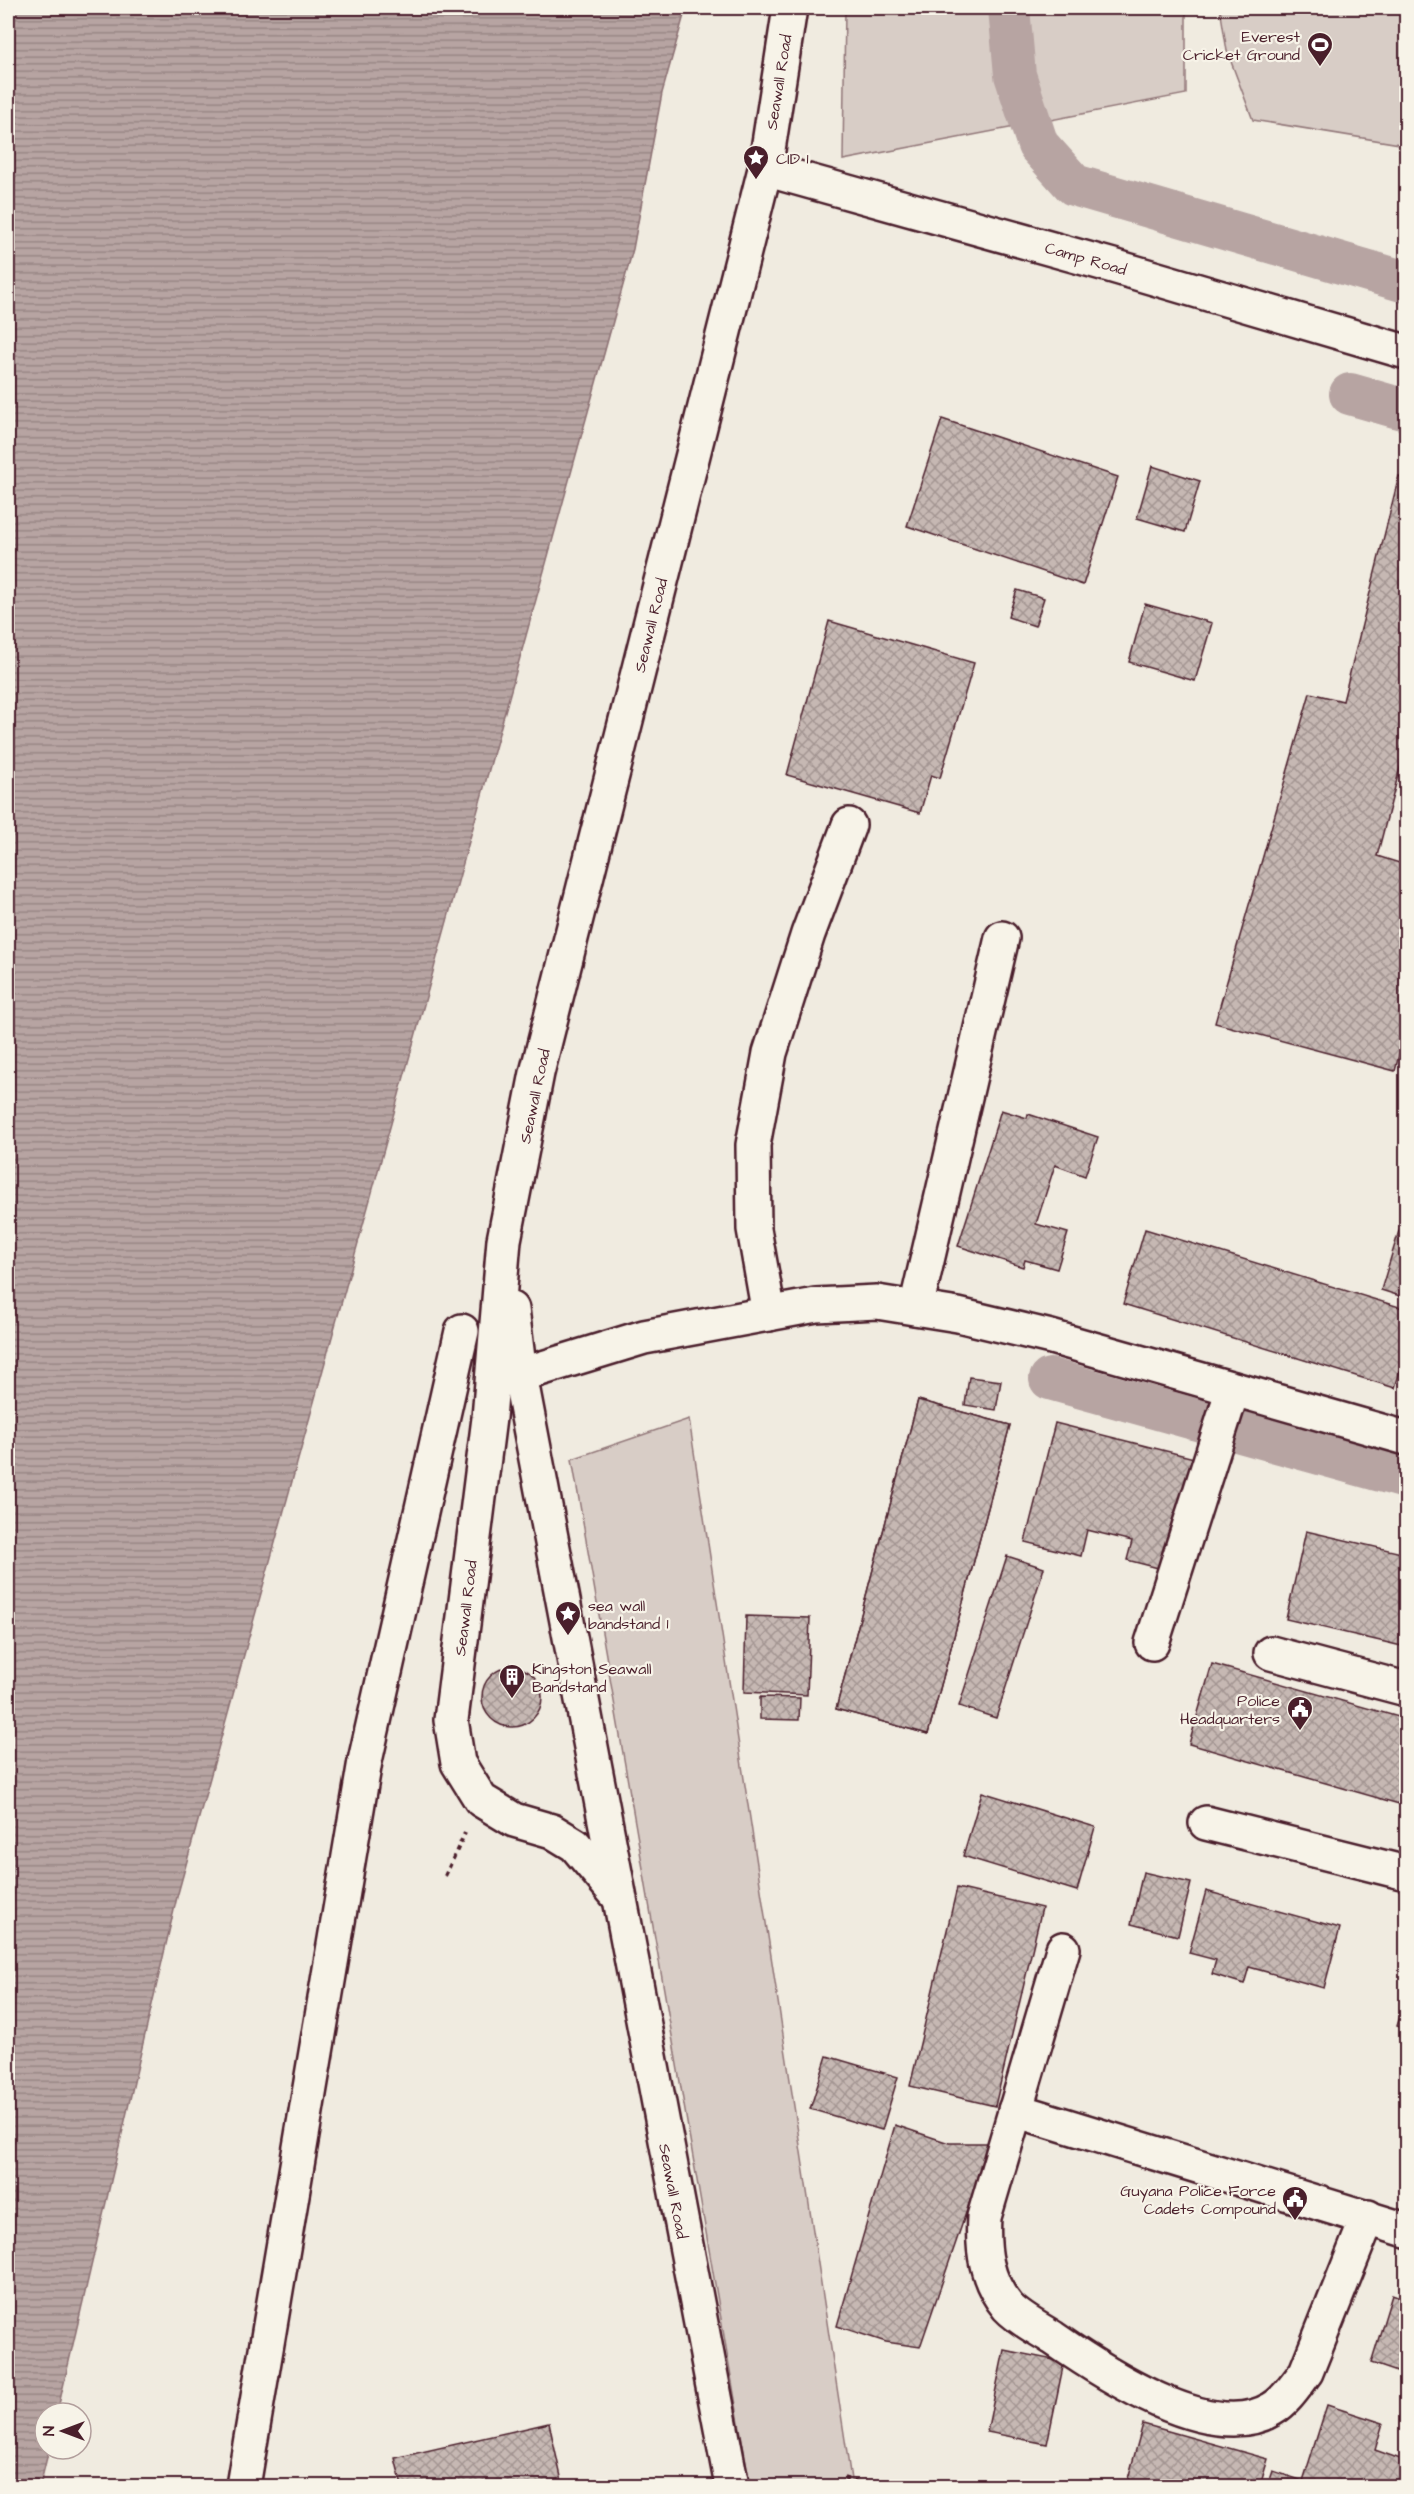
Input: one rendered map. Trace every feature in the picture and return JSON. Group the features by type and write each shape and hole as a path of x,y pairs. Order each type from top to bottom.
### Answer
{"street":[{"name":"Seawall Road","path":"617,1895 575,1845 552,1831 514,1821 481,1800 458,1762 451,1720 489,1418 504,1240 537,1073 765,169 790,8"},
{"name":"Camp Road","path":"765,169 1113,266 1407,352"},
{"path":"769,1314 754,1229 753,1145 770,1053 808,934 849,825"},
{"path":"916,1308 1002,938"},
{"name":"Seawall Road","path":"504,1240 520,1374 617,1895 732,2487"},
{"path":"520,1374 644,1337 816,1305 877,1302 958,1315 1051,1337 1407,1438"},
{"path":"243,2487 365,1761 462,1331"},
{"path":"1152,1643 1233,1389"},
{"path":"1271,1653 1407,1689"},
{"path":"1206,1823 1407,1873"},
{"path":"1063,1949 984,2217 982,2248 990,2276 1009,2308 1089,2363 1173,2407 1202,2416 1232,2419 1272,2409 1291,2392 1306,2372 1368,2217"},
{"path":"1015,2110 1407,2230"}],"path":[{"path":"445,1876 481,1800"},
{"path":"844,2487 843,2478 872,2487"}],"shaded area":[{"path":"8,8 686,8 662,93 633,249 177,1897 60,2401 33,2401 33,2461 46,2461 40,2486 8,2486"},
{"path":"845,8 1186,8 1186,94 843,160"},
{"name":"Everest Cricket Ground","path":"1220,8 1406,8 1406,145 1253,120 1227,51"},
{"path":"689,1419 852,2486 750,2486 572,1459"}],"building":[{"path":"942,419 1118,477 1083,585 907,526"},
{"path":"1152,466 1200,481 1185,532 1137,518"},
{"path":"1399,476 1406,478 1406,745 1377,856 1406,865 1406,1028 1395,1071 1215,1023 1310,693 1343,701"},
{"path":"1017,590 1044,598 1035,626 1008,617"},
{"path":"1145,604 1212,623 1195,681 1129,662"},
{"path":"829,621 974,663 940,778 931,775 920,813 787,775"},
{"path":"1001,1110 1027,1118 1028,1114 1098,1137 1085,1176 1055,1165 1036,1224 1068,1233 1057,1269 1025,1260 1023,1267 958,1246"},
{"path":"1406,1208 1406,1298 1381,1290"},
{"path":"1145,1229 1406,1309 1406,1350 1395,1388 1123,1304"},
{"path":"969,1377 1001,1381 996,1410 965,1405"},
{"path":"918,1400 1010,1425 928,1734 836,1709"},
{"path":"918,1400 1010,1425 928,1734 836,1709"},
{"path":"1055,1423 1198,1459 1170,1571 1127,1560 1132,1541 1087,1530 1081,1556 1025,1542"},
{"path":"1306,1531 1406,1554 1406,1647 1286,1619"},
{"path":"1007,1556 1044,1568 996,1718 959,1706"},
{"path":"746,1616 810,1618 807,1695 744,1692"},
{"name":"Police Headquarters","path":"1212,1664 1406,1719 1406,1806 1189,1744"},
{"name":"Kingston Seawall Bandstand","path":"512,1667 533,1676 542,1697 533,1718 512,1727 491,1718 482,1697 491,1676"},
{"path":"760,1697 800,1698 799,1720 760,1719"},
{"path":"982,1792 1095,1827 1077,1891 963,1856"},
{"path":"1143,1872 1191,1883 1178,1936 1131,1924"},
{"path":"957,1888 1042,1908 995,2106 910,2086"},
{"path":"1206,1891 1340,1928 1324,1988 1249,1967 1244,1984 1212,1974 1216,1960 1189,1953"},
{"path":"1404,2004 1406,2005 1406,2029 1397,2026"},
{"path":"827,2056 898,2077 882,2130 810,2109"},
{"path":"895,2125 949,2143 990,2143 920,2347 886,2342 837,2326"},
{"path":"1392,2295 1406,2300 1406,2375 1371,2363"},
{"path":"1004,2350 1064,2362 1047,2444 987,2432"},
{"path":"1327,2405 1383,2423 1375,2450 1406,2461 1402,2486 1268,2486 1273,2471 1303,2481"},
{"path":"549,2423 563,2486 402,2486 395,2458"},
{"path":"1143,2424 1268,2459 1260,2486 1126,2486"}],"waterway":[{"path":"1009,8 1015,75 1038,145 1074,185 1406,282"},
{"path":"1350,394 1406,410"},
{"path":"1050,1379 1406,1478"}],"place":[{"name":"Everest Cricket Ground","path":"1320,68"},
{"name":"CID 1","path":"756,181"},
{"name":"sea wall bandstand 1","path":"568,1637"},
{"name":"Kingston Seawall Bandstand","path":"512,1700"},
{"name":"Police Headquarters","path":"1300,1732"},
{"name":"Guyana Police Force Cadets Compound","path":"1295,2222"}]}
